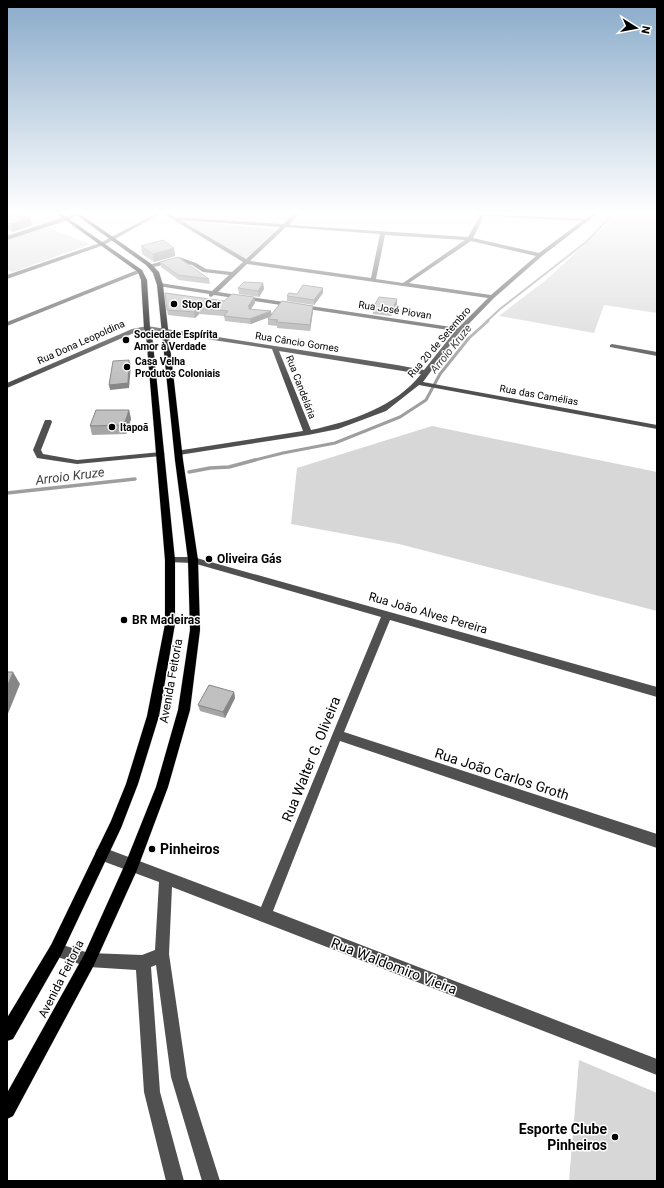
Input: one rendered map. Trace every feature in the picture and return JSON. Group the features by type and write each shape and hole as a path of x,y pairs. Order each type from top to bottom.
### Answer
{"main road":[{"name":"Avenida Feitoria","path":"7,1033 56,950 102,854 132,784 153,716 170,624 170,458 165,330 160,288 156,272 153,269"},
{"name":"Avenida Feitoria","path":"7,1110 88,960 132,865 162,787 184,710 195,630 193,560 170,458 147,328 144,280 140,271"}],"street":[{"path":"8,275 25,269"},
{"path":"203,269 233,274"},
{"path":"208,297 238,269"},
{"path":"298,269 492,297"},
{"path":"373,280 375,269"},
{"path":"403,285 426,269"},
{"name":"Rua 20 de Setembro","path":"48,422 37,450 40,456 77,462 170,458 335,427 383,409 418,383 454,336 492,297 523,269"},
{"path":"7,324 140,271"},
{"name":"Rua José Piovan","path":"160,288 214,292 460,330"},
{"name":"Rua José Piovan","path":"160,288 454,336"},
{"name":"Rua Dona Leopoldina","path":"8,384 134,330 147,328 165,330"},
{"name":"Rua Câncio Gomes","path":"165,330 275,349 397,367 426,373"},
{"path":"612,346 657,354"},
{"name":"Rua Candelária","path":"275,349 308,433"},
{"name":"Rua das Camélias","path":"418,383 657,427"},
{"name":"Rua João Alves Pereira","path":"170,560 193,560 657,692"},
{"name":"Rua Walter G. Oliveira","path":"264,916 387,615"},
{"name":"Rua João Carlos Groth","path":"337,735 657,841"},
{"name":"Rua Waldomiro Vieira","path":"102,854 166,877 657,1067"},
{"path":"166,877 162,954 179,1077 211,1181"},
{"path":"56,950 88,960 143,963 162,954"},
{"path":"143,963 152,1092 175,1181"}],"shaded area":[{"path":"8,269 20,269 13,272"},
{"path":"557,269 657,269 657,313 604,305 594,333 499,316"},
{"path":"432,426 657,472 657,611 399,544 291,524 297,468"},
{"name":"Esporte Clube Pinheiros","path":"579,1060 657,1093 657,1181 569,1181"}],"building":[{"path":"170,269 196,269 209,279 178,275"},
{"path":"244,282 263,283 258,291 238,288"},
{"path":"303,285 323,288 314,300 287,296 289,293 297,294"},
{"path":"165,293 224,301 232,294 254,297 248,307 250,307 249,309 271,311 250,319 224,316 228,311 198,308 194,312 167,310"},
{"path":"379,297 397,299 392,311 373,308"},
{"path":"282,301 313,306 310,325 276,322 278,320 268,319"},
{"path":"129,360 128,383 109,385 113,361"},
{"path":"96,410 129,410 124,425 90,426"},
{"path":"7,672 13,672 7,687"},
{"path":"209,685 234,692 223,712 198,705"}],"waterway":[{"name":"Arroio Kruze","path":"486,322 500,309 551,269"},
{"name":"Arroio Kruze","path":"255,460 335,443 400,417 426,400 440,374 469,338 488,321"},
{"name":"Arroio Kruze","path":"189,472 210,468 229,467 255,460"},
{"name":"Arroio Kruze","path":"251,461 255,460"},
{"name":"Arroio Kruze","path":"7,493 135,479"}],"place":[{"name":"Stop Car","path":"174,304"},
{"name":"Sociedade Espírita Amor à Verdade","path":"126,340"},
{"name":"Casa Velha Produtos Coloniais","path":"127,367"},
{"name":"Itapoã","path":"112,427"},
{"name":"Oliveira Gás","path":"209,559"},
{"name":"BR Madeiras","path":"124,620"},
{"name":"Pinheiros","path":"152,849"},
{"name":"Esporte Clube Pinheiros","path":"615,1137"}]}
